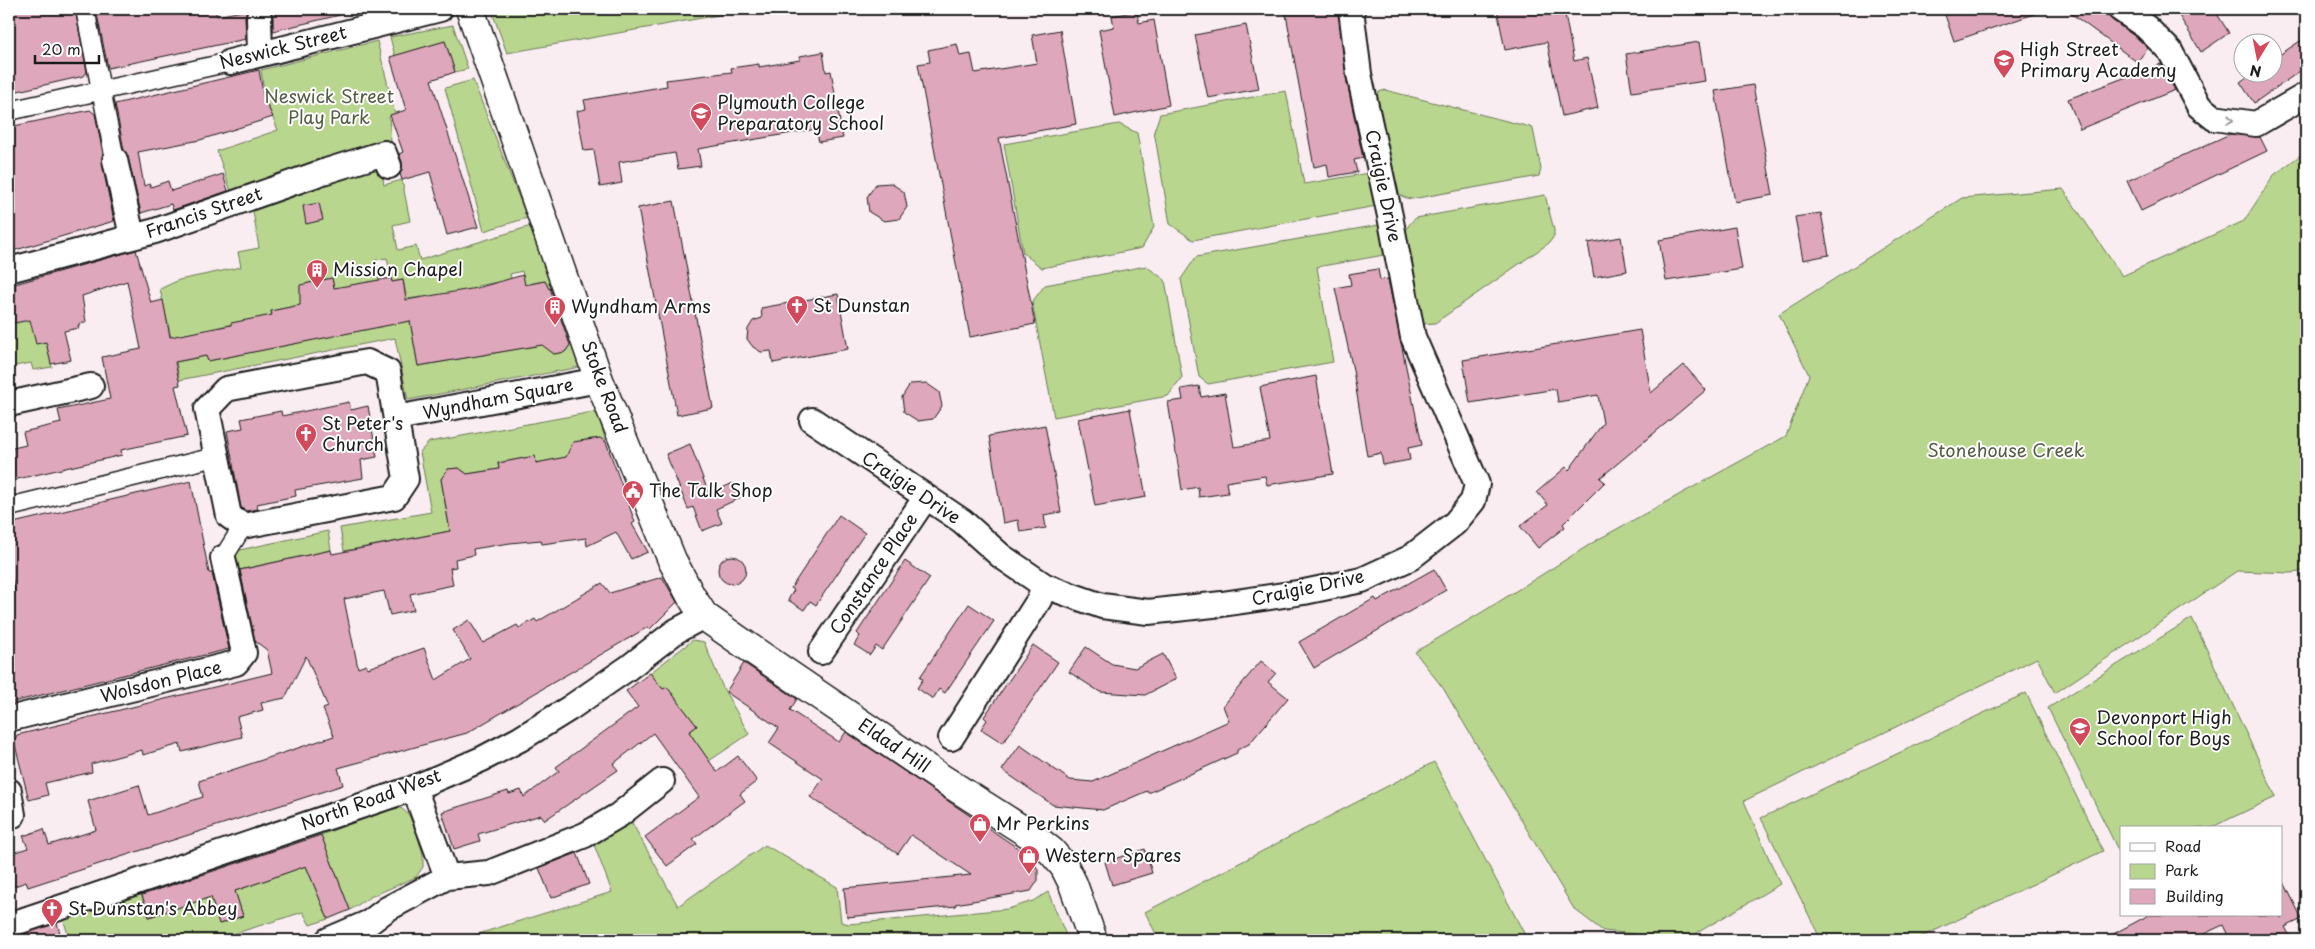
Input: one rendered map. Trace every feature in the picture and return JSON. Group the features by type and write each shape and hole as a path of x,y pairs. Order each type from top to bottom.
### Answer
{"street":[{"path":"85,9 132,236"},
{"name":"Neswick Street","path":"9,111 230,62 440,9"},
{"name":"Stoke Road","path":"470,9 599,380 672,560 704,616"},
{"name":"Craigie Drive","path":"812,420 962,521 1001,556 1044,586 1102,606 1148,612 1304,592 1362,580 1410,558 1455,524 1474,501 1477,484 1413,338 1390,216 1359,74 1351,9"},
{"path":"2120,9 2146,27 2170,51 2199,106 2214,118 2256,124 2306,95"},
{"path":"259,18 260,54"},
{"name":"Francis Street","path":"9,270 132,236 155,232 323,172 384,153 389,166"},
{"path":"367,362 388,372 406,479 394,497 243,526 229,516 215,457 207,409 226,389 367,362"},
{"name":"Wyndham Square","path":"396,418 599,380"},
{"path":"9,404 91,386"},
{"path":"9,506 215,457"},
{"name":"Constance Place","path":"822,652 926,497"},
{"path":"223,558 243,526"},
{"name":"Wolsdon Place","path":"9,719 236,664 244,653 223,558"},
{"path":"951,738 1039,600 1044,586"},
{"name":"North Road West","path":"9,924 414,788 482,759 520,739 628,668 676,631 704,616"},
{"name":"Eldad Hill","path":"704,616 840,710 1032,836 1051,851 1064,866 1073,884 1093,940"},
{"path":"337,939 370,922 387,909 447,878 489,873 585,835 619,815 662,781"},
{"path":"414,788 447,878"},
{"path":"9,791 13,815"}],"green space":[{"path":"491,9 752,9 507,53"},
{"path":"453,25 468,69 455,72 445,41 395,56 390,37"},
{"name":"Neswick Street Play Park","path":"377,41 395,114 389,117 391,142 233,197 217,151 278,130 265,99 261,70"},
{"path":"473,80 527,218 484,231 445,88"},
{"path":"1385,90 1530,127 1533,129 1541,169 1539,176 1412,199 1405,198 1398,193 1394,184 1377,96 1379,92"},
{"path":"1286,91 1304,184 1369,173 1376,206 1193,240 1170,224 1154,131 1160,114"},
{"path":"1119,124 1137,133 1154,227 1142,248 1042,268 1023,253 1004,144"},
{"name":"Stonehouse Creek","path":"2306,151 2306,571 2291,573 2237,571 2055,693 2037,658 1744,801 1780,884 1685,940 1651,940 1636,934 1603,931 1574,909 1443,688 1415,652 1597,540 1786,436 1809,375 1779,314 1962,198 2063,189 2122,276 2244,221 2274,175"},
{"path":"380,162 384,185 402,180 410,221 393,225 398,250 416,246 420,260 531,226 555,287 549,289 545,281 533,283 541,309 530,310 522,271 510,274 519,312 503,281 477,286 483,318 427,323 422,297 407,299 403,280 392,282 387,258 376,260 379,280 359,284 336,299 332,278 315,281 300,288 301,296 315,302 271,311 272,315 171,338 160,289 179,280 241,267 238,252 259,248 252,205"},
{"path":"1545,195 1554,230 1554,236 1549,243 1435,323 1422,324 1405,238 1411,222 1416,218"},
{"path":"1379,225 1384,255 1317,267 1333,362 1208,384 1199,377 1181,279 1196,257"},
{"path":"1146,266 1165,280 1182,377 1168,396 1054,417 1032,302 1045,285"},
{"path":"29,315 46,342 52,367 33,370 31,363 9,367 9,324 23,321"},
{"path":"410,320 418,366 546,344 547,348 554,354 565,352 571,344 580,367 408,400 395,338 179,380 176,362 206,356 208,361"},
{"path":"593,412 598,415 606,442 599,438 574,442 569,451 570,457 536,463 535,456 498,463 499,469 467,474 459,468 448,469 441,479 450,531 344,551 340,528 431,512 420,452 429,442"},
{"path":"328,531 331,550 239,570 235,551"},
{"path":"2192,618 2276,797 2214,826 2120,826 2120,854 2048,708"},
{"path":"693,640 704,642 723,688 749,734 709,761 689,732 697,726 667,687 663,689 650,673"},
{"path":"2026,693 2103,851 1915,940 1821,940 1761,818"},
{"path":"1434,762 1526,937 1519,940 1159,940 1145,912"},
{"path":"401,808 409,815 417,834 423,854 423,867 416,877 370,897 350,910 321,835 386,810"},
{"path":"631,821 678,906 765,845 837,887 841,922 849,924 1008,909 1033,901 1048,892 1068,940 459,940 612,892 593,842"},
{"path":"306,866 328,919 310,925 303,912 227,936 229,940 62,940 61,936 68,934 63,919 141,894 149,917 211,897 220,924 243,916 235,891"}],"building":[{"path":"9,9 75,9 87,72 84,76 9,93"},
{"path":"96,9 215,9 217,16 247,10 245,17 246,39 108,68"},
{"path":"270,9 339,9 340,15 273,31 273,17"},
{"path":"1285,9 1338,9 1346,77 1363,158 1354,160 1357,172 1329,177 1327,164 1314,167"},
{"path":"1497,9 1564,9 1574,61 1587,58 1598,108 1562,116 1547,42 1505,50"},
{"path":"1943,9 2040,9 2040,12 1954,41"},
{"path":"2065,9 2106,9 2112,20 2148,48 2137,62"},
{"path":"2175,9 2214,9 2229,33 2201,52"},
{"path":"1137,11 1139,23 1154,20 1169,105 1115,117 1099,30 1114,27 1112,16"},
{"path":"1246,25 1259,89 1208,98 1195,35"},
{"path":"1060,30 1076,124 999,138 1035,324 970,337 918,64 930,62 928,50 957,44 960,56 971,54 975,73 1037,63 1032,35"},
{"path":"2306,37 2306,67 2254,103 2240,82 2282,82 2282,53"},
{"path":"445,41 455,72 431,80 478,227 447,235 430,172 402,180 400,174 402,162 399,154 403,152 390,115 406,110 390,57"},
{"path":"1699,42 1705,81 1632,92 1626,54"},
{"path":"823,52 826,72 831,71 843,138 819,142 816,129 698,149 701,166 678,169 675,153 619,162 622,183 600,187 594,150 584,151 577,111 586,109 584,100 667,86 666,80 732,72 731,68 759,64 759,67 800,60 800,56"},
{"path":"2161,64 2175,90 2080,129 2068,99"},
{"path":"259,70 264,99 273,117 200,140 138,152 144,186 150,184 151,187 168,181 171,191 223,174 228,191 173,210 171,204 141,213 128,157 124,150 115,104"},
{"path":"1753,85 1773,195 1735,202 1715,91"},
{"path":"90,110 95,114 103,154 102,163 114,221 9,252 9,127"},
{"path":"2230,134 2260,137 2267,151 2141,211 2127,181"},
{"path":"891,183 904,192 907,207 899,219 884,221 869,212 867,197 876,184"},
{"path":"674,201 713,408 677,415 638,208"},
{"path":"319,203 323,220 306,224 303,206"},
{"path":"1821,213 1829,255 1803,260 1795,217"},
{"path":"1735,227 1742,269 1666,281 1659,240"},
{"path":"1621,237 1627,271 1594,277 1588,243"},
{"path":"136,250 151,303 163,300 170,337 272,315 271,311 300,305 300,285 332,278 334,288 391,278 392,282 403,280 406,300 477,288 523,275 525,285 545,281 550,288 570,345 565,352 554,354 542,345 418,366 410,321 208,361 206,356 175,362 180,385 175,386 187,436 121,450 122,455 9,481 9,449 26,445 23,432 61,423 58,410 110,399 102,357 141,349 127,281 82,296 86,322 78,325 79,328 64,331 71,360 51,364 46,342 36,344 30,320 9,324 9,292 16,290 15,284"},
{"path":"1378,269 1380,280 1388,279 1422,445 1408,448 1410,460 1383,465 1381,453 1367,456 1353,370 1335,288 1351,285 1349,274"},
{"name":"St Dunstan","path":"838,294 848,349 773,363 771,351 761,352 753,347 747,339 748,329 753,321 762,318 761,308"},
{"path":"1640,330 1651,393 1684,365 1706,390 1600,478 1605,482 1563,524 1565,527 1538,548 1520,526 1548,505 1537,492 1566,467 1569,470 1603,423 1598,395 1558,402 1556,389 1470,403 1463,360"},
{"path":"1316,376 1333,474 1267,485 1265,476 1226,482 1228,493 1199,497 1198,487 1182,490 1168,402 1183,400 1181,389 1199,386 1201,397 1225,393 1234,447 1270,441 1260,387"},
{"path":"926,383 939,392 942,406 933,419 918,421 904,412 902,397 910,384"},
{"name":"St Peter's Church","path":"349,402 351,410 368,406 377,457 361,460 363,478 295,490 296,496 257,504 258,509 246,511 241,508 227,431 243,428 241,419 281,411 282,416"},
{"path":"1130,409 1146,497 1095,506 1078,419"},
{"path":"1045,425 1061,512 1044,515 1046,528 1020,532 1018,520 1003,523 989,436"},
{"path":"600,438 606,442 635,522 632,524 648,552 631,559 616,532 587,546 586,538 542,544 541,540 510,543 473,549 474,555 455,559 456,567 450,568 453,585 410,594 414,610 390,615 384,591 344,599 358,668 366,665 368,668 424,648 436,680 470,659 453,630 469,620 483,643 517,625 519,628 535,619 537,622 602,583 610,593 662,577 677,602 650,629 648,627 467,733 338,768 343,785 28,887 26,882 9,888 9,854 28,848 23,836 44,829 49,845 96,830 88,801 139,785 148,815 203,797 199,781 334,736 323,709 328,707 306,656 285,698 261,703 263,710 237,717 242,737 182,752 180,744 143,755 142,750 91,764 92,772 45,783 48,795 29,800 14,741 17,735 272,673 267,650 255,641 240,570 331,550 332,554 450,531 441,479 448,469 459,468 467,474 499,469 498,463 535,456 536,463 566,457 573,442"},
{"path":"690,444 709,494 733,483 740,498 716,509 722,523 702,531 693,507 688,509 666,454"},
{"path":"191,481 209,573 212,573 229,649 9,703 9,593 15,591 9,565 9,524"},
{"path":"839,515 865,533 816,605 810,601 804,610 788,600 794,590 791,588"},
{"path":"732,556 742,560 746,570 742,580 732,584 722,580 718,570 722,560"},
{"path":"905,561 930,578 882,650 876,646 870,655 854,645 860,636 857,633"},
{"path":"1434,569 1446,590 1314,668 1299,642 1375,598 1377,601"},
{"path":"969,604 994,621 945,693 939,689 933,699 917,688 923,679 920,677"},
{"path":"1033,645 1058,662 1003,743 981,729 987,720 984,717"},
{"path":"1086,647 1112,664 1135,668 1163,654 1176,679 1145,695 1100,692 1069,672"},
{"path":"1261,661 1276,673 1268,682 1288,698 1249,744 1237,750 1237,753 1148,793 1147,791 1103,810 1053,805 1002,770 1020,745 1070,780 1093,782 1229,721 1223,706"},
{"path":"744,663 797,699 790,710 839,742 846,732 1031,857 1038,870 1038,880 1031,891 955,904 956,906 847,917 844,888 971,875 911,835 898,854 810,797 823,779 769,743 779,728 726,692"},
{"path":"650,673 663,689 667,687 697,726 689,732 717,772 738,756 757,781 740,794 745,801 693,839 697,844 667,866 645,837 699,797 653,733 613,764 618,770 545,820 541,815 478,834 480,841 454,849 442,812 508,791 509,794 521,790 524,797 559,771 556,767 638,707 626,691"},
{"path":"321,835 350,910 328,919 306,866 235,891 243,916 219,924 211,897 149,917 142,895"},
{"path":"1145,849 1152,873 1112,885 1105,862"},
{"path":"577,853 589,884 551,898 539,868"},
{"path":"2282,878 2302,919 2285,927 2292,940 2230,940 2223,925 2191,940 2102,940 2147,916 2280,916 2281,918"},
{"name":"St Dunstan's Abbey","path":"57,923 62,940 11,940 11,938"}],"place":[{"name":"High Street Primary Academy","path":"2004,79"},
{"name":"Plymouth College Preparatory School","path":"701,132"},
{"name":"Mission Chapel","path":"317,289"},
{"name":"St Dunstan","path":"797,325"},
{"name":"Wyndham Arms","path":"555,326"},
{"name":"St Peter's Church","path":"306,453"},
{"name":"The Talk Shop","path":"633,510"},
{"name":"Devonport High School for Boys","path":"2080,747"},
{"name":"Mr Perkins","path":"980,843"},
{"name":"Western Spares","path":"1029,875"},
{"name":"St Dunstan's Abbey","path":"52,928"}]}
